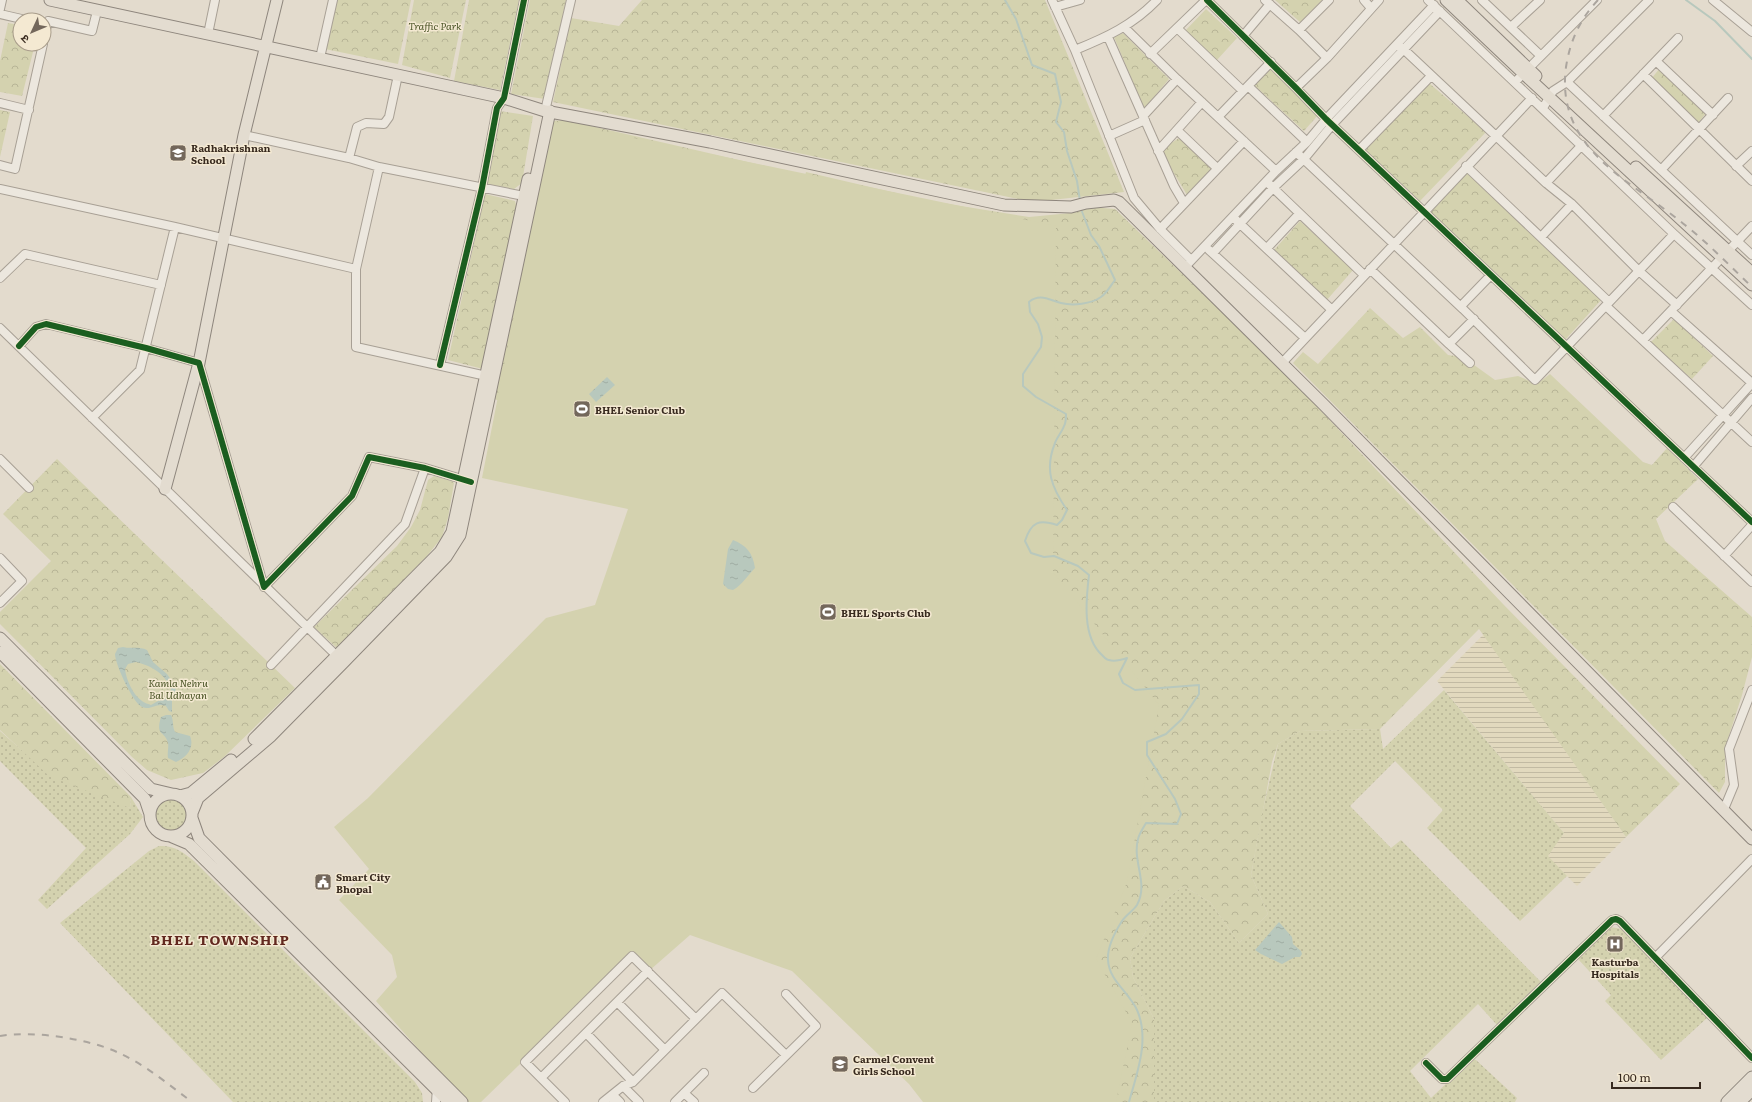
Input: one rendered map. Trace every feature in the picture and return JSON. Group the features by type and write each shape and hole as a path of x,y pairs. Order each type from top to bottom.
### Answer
{"main road":[{"path":"50,0 67,2 97,11 504,98 547,111 710,142 1004,204 1070,206 1114,200 1119,202 1188,264 1282,363 1752,839"},
{"path":"165,489 199,363 244,135 277,0"},
{"path":"1446,0 1522,74 1551,94 1725,254 1752,286"},
{"path":"1458,0 1522,74"},
{"path":"170,836 182,833 187,829 198,798 265,730 340,660 440,552 452,532 467,481 547,111"},
{"path":"1725,254 1752,273"},
{"path":"0,638 151,789 176,794 186,800 190,806 199,838 439,1077 444,1101"},
{"path":"0,652 145,798 151,822 157,831 189,844 442,1088 462,1102"},
{"path":"150,814 151,807 159,797 191,793 227,768"},
{"path":"1727,1102 1752,1077"},
{"path":"1740,1102 1752,1090"}],"street":[{"path":"0,9 2,0"},
{"path":"208,34 215,0"},
{"path":"320,58 333,0"},
{"path":"440,365 482,188 497,108 504,98 524,0"},
{"path":"547,111 570,0"},
{"path":"1080,0 1053,4 1075,50 1134,198 1188,264 1266,181 1329,122 1400,47 1434,5 1522,74 1532,98 1674,234 1752,305"},
{"path":"1075,50 1108,37 1124,27 1157,0"},
{"path":"1150,54 1207,0 1358,150 1752,524 1724,556"},
{"path":"1299,30 1329,0"},
{"path":"1364,0 1371,8"},
{"path":"1296,88 1327,58 1379,0"},
{"path":"1482,0 1541,56"},
{"path":"1511,27 1540,0"},
{"path":"1522,74 1597,0"},
{"path":"1543,108 1551,94 1567,82 1649,0"},
{"path":"1713,0 1752,32"},
{"path":"1243,36 1268,2 1327,58"},
{"path":"52,22 92,30 97,11"},
{"path":"0,14 12,17"},
{"path":"1124,27 1150,54 1276,171"},
{"path":"1177,28 1307,142"},
{"path":"1108,37 1174,186 1184,203"},
{"path":"1603,116 1678,38"},
{"path":"1400,47 1546,183 1572,204 1674,308 1752,383 1684,458"},
{"path":"0,165 15,169 41,52"},
{"path":"1656,61 1713,115"},
{"path":"1218,117 1271,62"},
{"path":"1643,74 1752,181"},
{"path":"349,158 357,127 366,123 384,124 389,117 398,75"},
{"path":"1358,150 1431,76"},
{"path":"1109,136 1144,118 1177,79"},
{"path":"1567,82 1752,255"},
{"path":"1282,363 1425,212 1466,166 1532,98"},
{"path":"1661,170 1728,98"},
{"path":"1158,150 1202,102"},
{"path":"0,103 29,110"},
{"path":"1212,253 1273,188 1304,159 1329,122"},
{"path":"1177,130 1217,168"},
{"path":"244,135 349,158 379,167 528,196"},
{"path":"1160,228 1244,141"},
{"path":"1546,183 1582,145"},
{"path":"1736,166 1752,151"},
{"path":"1296,152 1461,306 1535,380 1674,234"},
{"path":"1466,166 1541,237 1643,340 1752,442"},
{"path":"379,167 356,269 356,347 489,376"},
{"path":"1266,181 1299,214 1470,363"},
{"path":"3,192 175,227 356,269"},
{"path":"1541,237 1572,204"},
{"path":"1267,248 1299,214"},
{"path":"1232,217 1332,310"},
{"path":"1643,340 1752,226"},
{"path":"92,418 140,370 175,227"},
{"path":"1205,247 1305,338"},
{"path":"0,278 25,254 161,285"},
{"path":"1461,306 1491,275"},
{"path":"1450,344 1474,319"},
{"path":"19,346 36,327 46,324 146,348 199,363 264,587"},
{"path":"0,328 340,660"},
{"path":"1693,467 1752,398"},
{"path":"264,587 352,496 369,457 425,468 467,481"},
{"path":"0,458 29,488"},
{"path":"271,665 405,524 425,468"},
{"path":"1673,507 1752,582"},
{"path":"0,558 22,581 0,603"},
{"path":"1724,809 1734,785 1729,749 1752,690"},
{"path":"1656,957 1752,859"},
{"path":"1426,1063 1442,1079 1447,1079 1612,920 1616,919 1620,921 1656,957 1752,1058"},
{"path":"565,1102 525,1062 632,956 695,1018"},
{"path":"541,1078 648,971"},
{"path":"603,1102 623,1086 633,1082 695,1018 722,993 786,1055"},
{"path":"753,1088 816,1026 786,994"},
{"path":"617,1002 665,1050"},
{"path":"586,1033 633,1082"},
{"path":"675,1102 704,1073"},
{"path":"623,1086 639,1102"},
{"path":"684,1093 694,1102"},
{"path":"614,1102 617,1099 620,1102"}],"shaded area":[{"path":"1484,634 1626,837 1577,886 1547,856 1564,833 1437,681"}],"green space":[{"path":"337,0 411,0 398,64 325,49"},
{"name":"Traffic Park","path":"414,0 466,0 450,78 402,65"},
{"path":"469,0 519,0 500,90 454,81"},
{"path":"530,0 566,0 545,99 511,94"},
{"path":"642,0 1045,0 1124,192 1033,202 553,102 571,18 619,26"},
{"path":"1275,0 1322,0 1301,23"},
{"path":"1206,9 1237,38 1217,60 1185,31"},
{"path":"8,23 12,24 12,52 33,52 22,96 0,92 0,61"},
{"path":"1123,33 1169,79 1144,109 1114,37"},
{"path":"1268,67 1318,115 1304,131 1253,84"},
{"path":"1660,68 1707,112 1698,123 1651,79"},
{"path":"1429,83 1486,132 1420,201 1365,150"},
{"path":"0,110 10,112 0,157"},
{"path":"499,111 533,116 522,183 514,189 486,184"},
{"path":"565,120 778,169 796,211 806,172 930,201 1029,217 1071,213 1090,207 1115,209 1290,378 1503,604 1680,784 1626,837 1479,629 1380,729 1300,731 1278,744 1272,762 1251,875 1268,914 1239,943 1210,902 1183,886 1164,901 1130,958 1133,977 1154,1019 1154,1102 1099,1102 960,671 529,410 494,399 552,121"},
{"name":"BHEL Sports Club","path":"552,121 1056,226 1053,572 1159,705 1127,882 1096,959 1132,1023 1116,1102 923,1102 909,1084 792,971 690,935 650,970 634,953 481,1102 465,1102 376,1001 397,977 392,955 339,900 369,869 334,827 368,798 546,618 595,605 628,509 482,478"},
{"path":"1179,138 1212,168 1187,195 1163,155 1165,147"},
{"path":"1465,170 1602,299 1565,340 1429,213"},
{"path":"485,194 515,201 517,209 483,369 448,360"},
{"path":"1300,221 1353,270 1326,301 1274,250"},
{"path":"1370,308 1403,338 1420,327 1448,355 1463,357 1495,380 1518,376 1537,384 1550,374 1643,462 1652,465 1667,448 1698,479 1656,519 1665,541 1752,617 1752,657 1742,695 1725,748 1725,782 1719,793 1293,363 1303,352 1318,364"},
{"path":"1674,319 1713,356 1692,379 1650,343"},
{"name":"Kamla Nehru Bal Udhayan","path":"57,459 295,688 224,757 203,773 171,780 147,770 132,757 0,624 0,612 51,561 3,514"},
{"path":"434,476 452,481 454,483 448,518 442,537 427,556 337,648 314,627 397,546 411,527 420,510 428,480"},
{"path":"0,664 131,797 130,808 49,776 0,730"},
{"path":"1444,690 1564,833 1548,856 1567,876 1520,921 1427,828 1443,810 1395,761 1350,806 1391,848 1401,840 1541,982 1497,1025 1478,1004 1410,1071 1431,1098 1472,1059 1476,1060 1517,1098 1515,1102 1154,1102 1154,1019 1133,977 1130,958 1164,901 1183,886 1210,902 1239,943 1268,914 1251,875 1262,814 1278,744 1300,731 1380,729 1383,749"},
{"path":"0,731 24,752 130,808 131,797 143,817 130,834 47,909 38,900 86,848 0,761"},
{"path":"168,798 174,798 183,802 187,814 183,826 174,830 168,830 159,826 155,817 155,811 159,802"},
{"path":"159,846 174,848 194,861 415,1082 422,1093 423,1102 233,1102 60,923 149,851"},
{"path":"1610,927 1623,929 1707,1018 1661,1060 1605,1001 1611,995 1578,959"}],"water":[{"path":"607,377 615,385 596,402 589,394"},
{"path":"733,540 742,544 748,550 753,558 755,568 742,583 733,590 728,589 723,584 728,549"},
{"path":"118,648 138,648 147,650 153,662 167,674 174,684 176,691 172,700 172,712 163,705 145,708 138,704 125,683 118,666 115,654","holes":["136,662 153,668 162,675 166,679 171,690 165,699 151,705 143,702 136,695 128,682 125,669 128,664"]},
{"path":"171,715 175,732 190,736 191,740 189,752 176,762 168,758 167,739 161,733 159,728 161,717"},
{"path":"1279,922 1292,937 1293,944 1301,951 1302,954 1300,957 1295,957 1282,964 1255,950"}],"waterway":[{"path":"1005,0 1016,19 1032,65 1055,74 1061,102 1056,122 1064,132 1067,151 1077,181 1080,201"},
{"path":"1686,0 1715,21 1752,59"},
{"path":"1081,209 1091,235 1099,246 1115,280 1103,295 1087,303 1066,304 1045,298 1037,298 1029,302 1030,312 1038,324 1042,337 1041,347 1023,374 1023,386 1036,397 1066,414 1065,425 1056,441 1052,453 1050,470 1051,478 1057,494 1067,510 1062,520 1057,525 1041,522 1033,526 1025,541 1031,553 1044,557 1054,556 1078,566 1089,575 1087,618 1091,638 1096,647 1107,660 1116,661 1127,658 1119,674 1123,683 1135,690 1199,685 1199,694 1182,719 1166,734 1147,742 1147,755 1175,799 1181,814 1177,824 1146,823 1141,831 1137,848 1141,881 1140,897 1137,905 1119,925 1112,940 1108,955 1109,967 1112,974 1137,1010 1141,1021 1141,1056 1129,1102"}],"railway":[{"path":"1598,0 1581,23 1573,39 1568,57 1566,67 1566,96 1572,121 1585,142 1602,161 1621,178 1694,232 1752,287"},
{"path":"0,1036 13,1034 44,1035 77,1040 107,1048 139,1063 192,1102"}],"cycle path":[{"path":"440,365 482,188 497,108 504,98 524,0"},
{"path":"1207,0 1326,119 1752,522"},
{"path":"19,346 36,327 46,324 146,348 199,363 264,587 352,496 369,457 425,468 471,482"},
{"path":"1426,1063 1442,1079 1447,1079 1612,920 1616,919 1620,921 1752,1058"}],"place":[{"name":"Radhakrishnan School","path":"178,153"},
{"name":"BHEL Senior Club","path":"582,409"},
{"name":"BHEL Sports Club","path":"828,612"},
{"name":"Smart City Bhopal","path":"323,882"},
{"name":"Kasturba Hospitals","path":"1615,944"},
{"name":"Carmel Convent Girls School","path":"840,1064"}],"district":[{"name":"BHEL TOWNSHIP","path":"220,939"}]}
